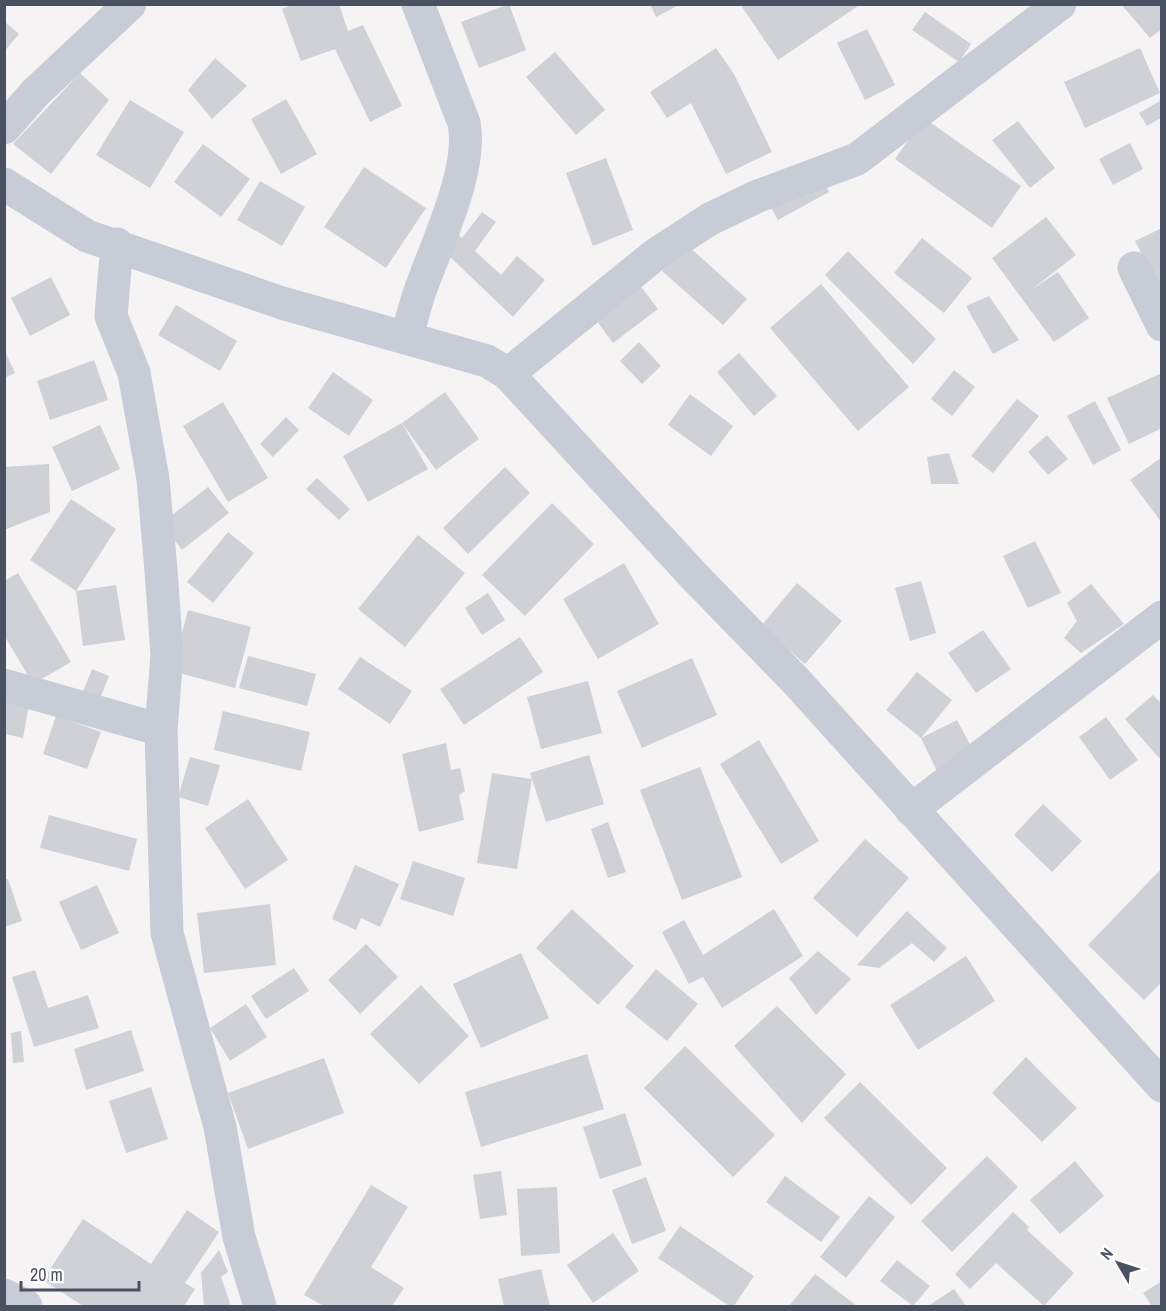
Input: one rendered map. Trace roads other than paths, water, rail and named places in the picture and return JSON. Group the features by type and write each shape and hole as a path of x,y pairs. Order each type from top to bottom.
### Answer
{"street":[{"path":"4,128 36,92 130,4"},
{"path":"407,336 422,285 443,232 464,161 467,139 464,123 418,4"},
{"path":"508,374 656,254 710,219 758,196 857,159 1052,7"},
{"path":"4,183 87,236 117,244 282,303 407,336 487,361 508,374 693,575 796,681 1161,1086"},
{"path":"117,244 111,316 134,373 153,478 167,655 160,730 167,933 220,1127 239,1237 260,1306"},
{"path":"1134,268 1161,325"},
{"path":"911,810 1161,617"},
{"path":"4,685 160,730"},
{"path":"4,1294 26,1306"}]}
